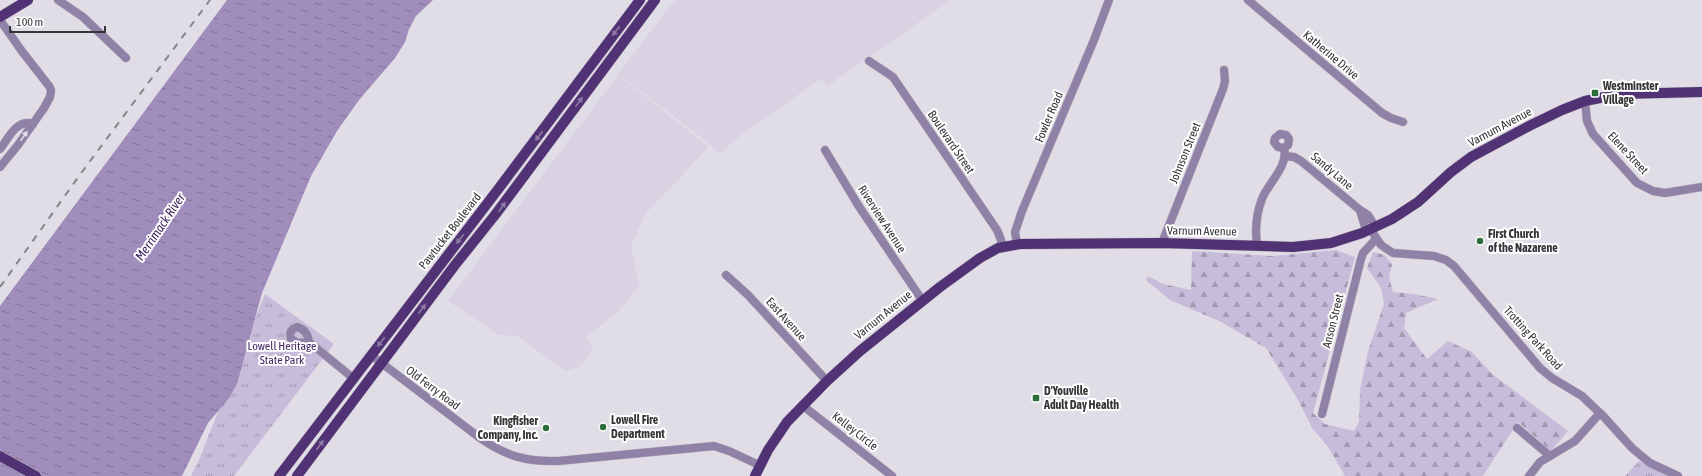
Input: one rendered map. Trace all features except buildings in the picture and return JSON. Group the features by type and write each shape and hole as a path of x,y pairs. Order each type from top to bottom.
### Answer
{"main road":[{"path":"0,18 28,0"},
{"name":"Pawtucket Boulevard","path":"280,476 353,378 501,186 640,0"},
{"name":"Pawtucket Boulevard","path":"296,476 455,265 495,215 655,0"},
{"name":"Varnum Avenue","path":"755,476 779,432 802,405 860,350 922,300 980,258 1002,247 1017,244 1257,245 1293,247 1322,245 1371,230 1392,219 1411,207 1456,168 1482,150 1552,114 1585,101 1610,95 1633,93 1702,92"},
{"path":"0,456 36,476"}],"street":[{"path":"58,0 83,17 126,58"},
{"name":"Fowler Road","path":"1017,244 1015,232 1020,216 1094,40 1109,0"},
{"name":"Katherine Drive","path":"1248,0 1382,112 1391,118 1402,122"},
{"path":"0,18 13,40 51,90 50,97 33,124 0,167"},
{"name":"Boulevard Street","path":"869,61 893,77 994,226 1000,237 1002,247"},
{"name":"Johnson Street","path":"1162,244 1223,89 1225,81 1224,70"},
{"name":"Elene Street","path":"1585,101 1587,121 1593,134 1637,182 1653,191 1664,192 1702,187"},
{"path":"0,149 20,124 28,122 33,124"},
{"name":"Riverview Avenue","path":"825,150 858,205 922,300"},
{"name":"Sandy Lane","path":"1257,245 1257,220 1262,198 1283,164 1284,152 1301,161 1360,210 1365,227 1371,230"},
{"name":"Trotting Park Road","path":"1371,230 1381,245 1393,253 1434,256 1446,260 1454,266 1540,368 1552,378 1582,396 1638,453 1650,463 1678,476"},
{"name":"Anson Street","path":"1322,414 1361,259 1363,253 1376,239"},
{"name":"East Avenue","path":"726,275 748,295 827,381"},
{"path":"308,342 353,378"},
{"name":"Old Ferry Road","path":"371,355 392,373 480,438 497,450 510,455 540,462 714,446 729,450 760,465"},
{"name":"Kelley Circle","path":"802,405 892,476"},
{"path":"1529,476 1540,462 1575,441 1600,413"},
{"path":"1517,428 1550,456"}],"shaded area":[{"path":"675,0 951,0 826,87 822,78 741,135 719,154 711,145 618,74"},
{"path":"618,75 709,147 646,213 631,246 639,286 618,312 587,336 593,351 579,367 565,371 517,336 499,335 448,301"}],"green space":[{"path":"1336,250 1355,257 1313,413 1325,424 1354,431 1359,422 1360,390 1368,351 1384,304 1381,288 1367,268 1373,252 1385,255 1392,265 1389,277 1393,292 1414,294 1438,299 1406,313 1404,328 1427,359 1448,341 1472,352 1492,374 1568,431 1551,451 1518,422 1483,476 1345,476 1327,445 1312,428 1297,398 1266,348 1219,321 1170,300 1146,280 1148,276 1163,284 1191,290 1192,251 1273,256"},
{"name":"Lowell Heritage State Park","path":"265,294 334,344 234,476 191,476 198,462"},
{"path":"1639,461 1668,476 1625,476"}],"water":[{"name":"Merrimack River","path":"227,0 433,0 416,16 409,29 405,42 395,58 359,100 337,131 311,176 262,293 237,384 229,398 208,423 182,476 0,476 0,306"}],"railway":[{"path":"0,287 79,176 210,0"}],"place":[{"name":"Westminster Village","path":"1595,93"},
{"name":"First Church of the Nazarene","path":"1480,241"},
{"name":"D'Youville Adult Day Health","path":"1036,398"},
{"name":"Lowell Fire Department","path":"603,427"},
{"name":"Kingfisher Company, Inc.","path":"546,428"}]}
